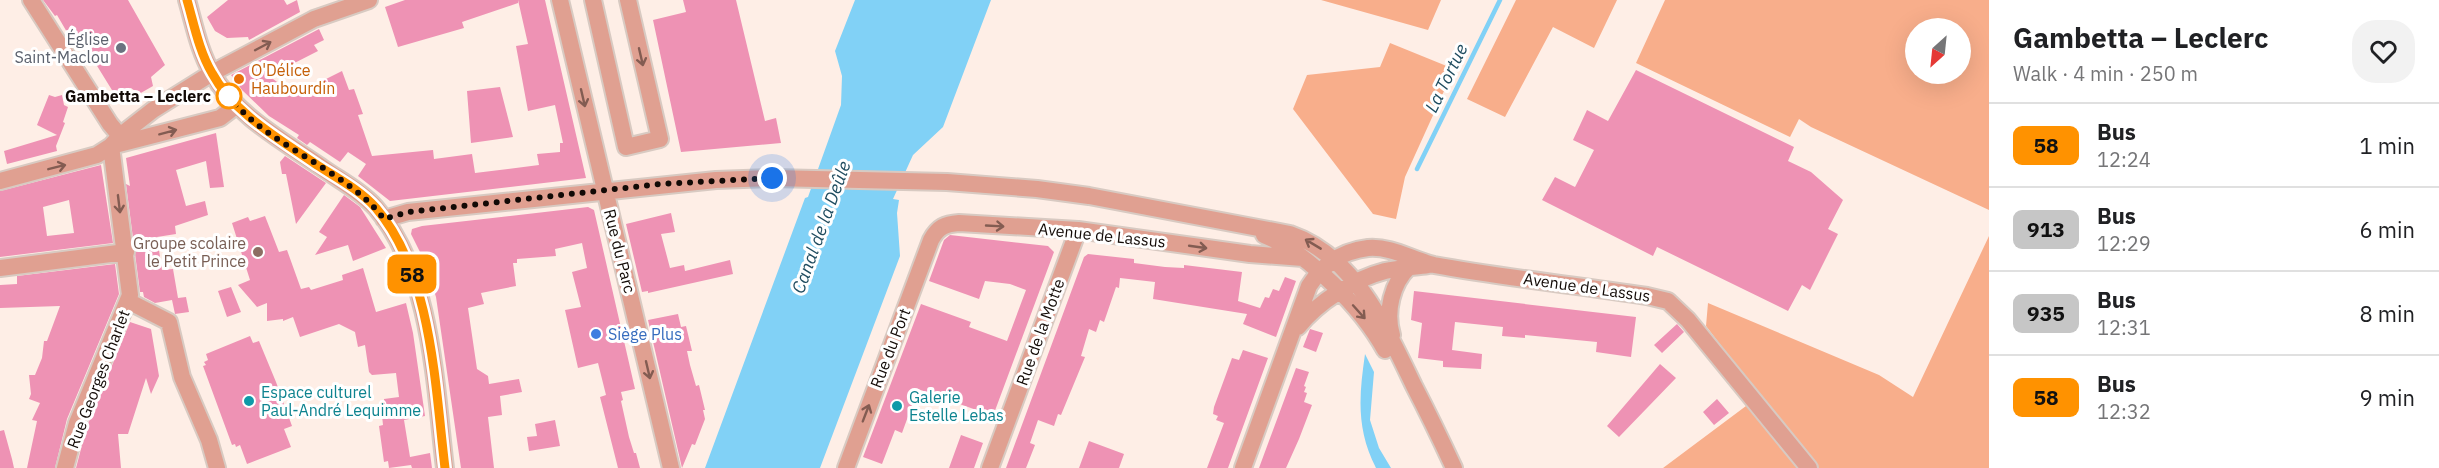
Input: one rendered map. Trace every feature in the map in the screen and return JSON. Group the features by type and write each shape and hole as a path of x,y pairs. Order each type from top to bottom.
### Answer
{"street":[{"path":"31,0 110,124 116,141"},
{"path":"187,0 200,45 212,73 237,105 265,129 361,194 384,219 408,262 423,308 445,468"},
{"path":"0,181 85,160 116,141 159,106 212,73 314,19 369,0"},
{"name":"Rue du Parc","path":"560,0 671,468"},
{"path":"593,0 626,147 660,140 628,0"},
{"path":"116,141 215,119 225,116 237,105"},
{"name":"Rue Georges Charlet","path":"65,468 77,423 128,301 130,289 116,141"},
{"path":"384,219 408,212 605,190 716,180 772,178 947,182 1072,193 1290,234 1310,242 1333,260 1372,304 1455,468"},
{"name":"Avenue de Lassus","path":"938,229 945,225 959,223 1078,230 1250,254 1303,258"},
{"path":"1226,223 1288,247 1303,258 1363,316 1378,338 1442,468"},
{"name":"Rue du Port","path":"846,468 931,240 938,229"},
{"name":"Rue de la Motte","path":"990,468 1078,230"},
{"name":"Avenue de Lassus","path":"1318,272 1333,260 1358,250 1380,248 1432,264 1668,301 1688,320 1809,468"},
{"path":"0,268 126,252"},
{"name":"Avenue de Lassus","path":"1289,340 1312,312 1356,284 1378,273 1432,264"},
{"path":"1398,352 1389,324 1390,305 1401,278 1409,267"},
{"path":"1243,468 1309,286 1318,272"},
{"path":"128,301 169,322 182,376 209,440 217,468"}],"shaded area":[{"path":"1321,0 1441,0 1428,30"},
{"path":"1516,0 1617,0 1594,48 1553,27 1505,117 1467,99"},
{"path":"1665,0 1989,0 1989,210 1811,127 1799,119 1790,137 1636,63"},
{"path":"1390,43 1454,69 1405,177 1396,219 1373,214 1293,109 1307,75 1380,67"},
{"path":"1989,236 1989,468 1663,468 1746,406 1754,389 1706,326 1708,303 1879,375 1913,397"}],"water":[{"name":"Canal de la Deûle","path":"855,0 991,0 943,127 913,155 893,199 899,200 897,213 900,256 820,468 705,468 841,105 842,76 835,51"},
{"path":"1365,354 1374,372 1370,420 1379,448 1391,468 1376,468 1365,440 1361,412 1361,384"}],"building":[{"name":"Église Saint-Maclou","path":"43,0 128,0 165,65 151,77 153,86 139,94 131,88 115,95 78,35 71,39 57,15 55,16"},
{"path":"228,0 284,0 287,5 297,0 300,12 249,40 248,37 227,38 215,31 207,17"},
{"path":"405,0 518,0 518,3 462,22 464,28 398,47 385,7"},
{"path":"518,0 545,0 586,178 390,201 358,176 366,164 348,152 340,162 310,142 307,145 297,138 299,135 269,116 242,90 231,75 319,29 324,40 314,45 318,51 269,76 292,93 303,85 306,89 342,71 349,90 354,89 363,114 358,115 372,156 433,150 434,159 472,154 475,173 539,165 537,154 560,152 560,143 563,143 555,105 528,111 516,46 528,44"},
{"path":"683,0 736,0 765,121 776,118 781,143 681,152 653,20 686,12"},
{"path":"1636,70 1794,147 1788,161 1811,172 1843,200 1828,229 1838,234 1810,290 1802,285 1788,311 1657,247 1653,256 1542,200 1555,177 1575,187 1594,150 1573,140 1587,110 1608,121"},
{"path":"500,87 513,137 471,143 467,91"},
{"path":"49,95 55,97 62,95 64,105 68,107 63,122 65,123 56,146 57,151 7,164 4,151 57,135 37,125"},
{"path":"216,133 224,187 210,188 206,161 176,170 186,206 205,201 208,215 175,226 176,234 157,237 162,270 173,269 178,298 186,297 189,312 175,314 172,300 155,303 140,292 126,184 130,186 126,158"},
{"path":"285,156 326,183 296,224 286,174 282,174 280,162"},
{"path":"101,165 113,243 0,257 0,191","holes":["69,200 74,233 47,236 43,207"]},
{"path":"344,195 360,207 386,248 353,261 348,245 315,255 327,237 319,232"},
{"path":"588,207 594,210 635,389 621,392 623,400 621,401 629,437 640,468 618,468 600,397 606,395 598,363 578,368 565,310 581,307 572,272 587,268 582,243 555,249 556,256 517,259 517,263 513,263 516,286 481,293 484,304 468,308 477,369 488,376 489,384 519,379 522,392 500,396 502,415 488,417 494,468 461,468 436,297 424,260 411,234 412,229"},
{"path":"671,213 675,232 661,234 670,268 684,265 685,271 730,260 733,274 648,293 648,291 642,292 626,224"},
{"path":"265,216 279,252 287,250 301,289 309,287 311,290 343,280 342,275 363,268 376,312 406,303 413,333 425,416 404,420 410,457 430,453 432,468 412,468 411,465 389,468 388,461 384,462 379,426 383,425 381,406 384,405 384,399 399,397 396,373 372,375 369,372 365,345 358,347 355,332 339,324 300,337 293,317 283,321 283,319 267,321 267,303 257,307 238,285 250,280 232,223 248,217 250,221"},
{"path":"950,235 1048,246 1054,252 993,416 918,389 902,433 895,430 882,464 863,457 921,304 971,322 969,327 1007,341 1026,290 1010,284 985,281 979,299 929,281 944,240"},
{"path":"1088,254 1134,259 1134,263 1165,267 1184,268 1184,265 1242,272 1238,301 1260,308 1265,297 1269,298 1273,289 1279,291 1285,277 1296,281 1276,337 1243,324 1247,314 1153,299 1155,282 1120,278 1119,288 1116,287 1104,322 1100,320 1096,332 1089,329 1081,356 1085,357 1061,415 1058,414 1054,426 1038,420 1030,443 1035,445 1026,468 1006,468 1084,257"},
{"path":"115,264 119,294 67,419 55,468 27,468 37,421 32,420 40,403 29,399 31,394 29,375 35,375 42,358 44,341 47,341 60,306 0,308 0,285 17,284 17,276"},
{"path":"231,287 241,312 227,317 218,291"},
{"path":"1414,291 1636,317 1631,357 1596,352 1597,342 1525,335 1525,338 1502,336 1503,327 1455,322 1452,350 1482,354 1481,369 1443,367 1443,361 1418,358 1422,323 1411,320"},
{"path":"678,314 681,327 686,326 692,351 687,351 690,365 696,386 699,385 705,410 703,410 705,419 695,445 692,444 682,468 648,320"},
{"path":"130,322 151,329 159,376 151,394 146,378 128,434 118,434 121,468 76,468 87,426"},
{"path":"1677,324 1684,332 1662,353 1654,345"},
{"path":"1310,329 1323,333 1316,352 1303,347"},
{"name":"Espace culturel Paul-André Lequimme","path":"250,336 253,343 259,341 292,426 284,429 291,447 247,464 240,445 236,447 235,444 232,445 203,366 208,360 206,354"},
{"path":"1243,350 1268,358 1228,468 1207,468 1224,423 1216,420 1218,416 1213,414 1214,407 1232,358 1239,360"},
{"path":"1660,364 1676,378 1619,437 1607,426"},
{"path":"1296,368 1309,372 1304,386 1306,387 1304,392 1307,393 1304,402 1312,405 1286,468 1259,468"},
{"path":"1717,399 1729,413 1714,425 1703,412"},
{"path":"555,420 560,446 529,451 527,437 537,436 535,424"},
{"path":"4,430 14,468 0,468 0,431"},
{"path":"961,435 983,443 974,468 949,468"},
{"path":"1089,441 1124,454 1119,468 1079,468"}],"waterway":[{"name":"La Tortue","path":"1417,169 1500,0"}],"bus line":[{"name":"58","path":"187,0 207,65 229,97 256,122 361,194 376,208 396,237 413,275 425,319 445,468"}],"place":[{"name":"Église Saint-Maclou","path":"121,48"},
{"name":"O'Délice Haubourdin","path":"239,79"},
{"name":"Gambetta – Leclerc","path":"229,96"},
{"name":"Groupe scolaire le Petit Prince","path":"258,252"},
{"name":"Siège Plus","path":"596,334"},
{"name":"Espace culturel Paul-André Lequimme","path":"249,401"},
{"name":"Galerie Estelle Lebas","path":"897,406"}],"route":[{"path":"229,96 256,122 361,194 384,219 408,212 618,188 772,178"}]}
